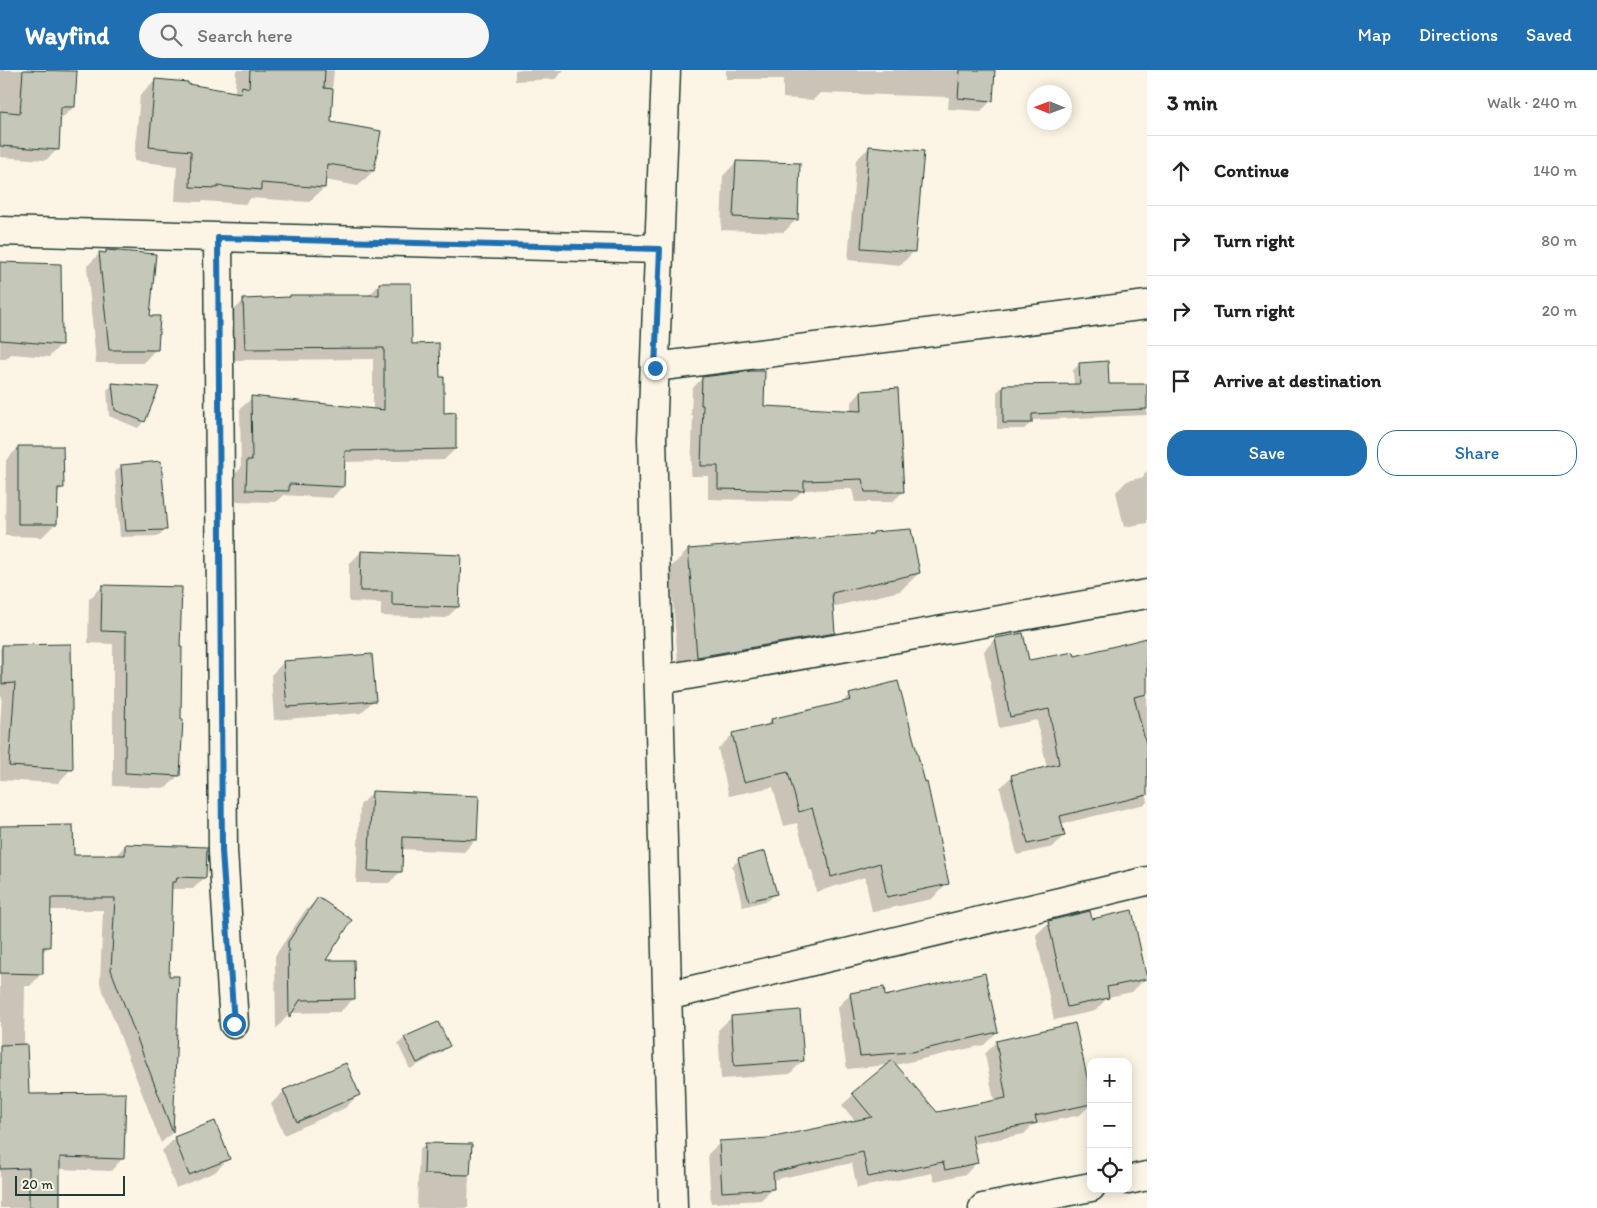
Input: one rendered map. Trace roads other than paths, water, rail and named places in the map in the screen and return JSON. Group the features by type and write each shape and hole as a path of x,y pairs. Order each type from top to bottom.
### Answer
{"street":[{"path":"666,70 652,438 673,1208"},
{"path":"0,231 660,249"},
{"path":"218,238 222,851 234,1024"},
{"path":"655,368 1147,305"},
{"path":"659,680 1147,594"},
{"path":"667,996 1147,881"},
{"path":"1132,1179 1147,1176"},
{"path":"982,1208 1087,1188"}]}
